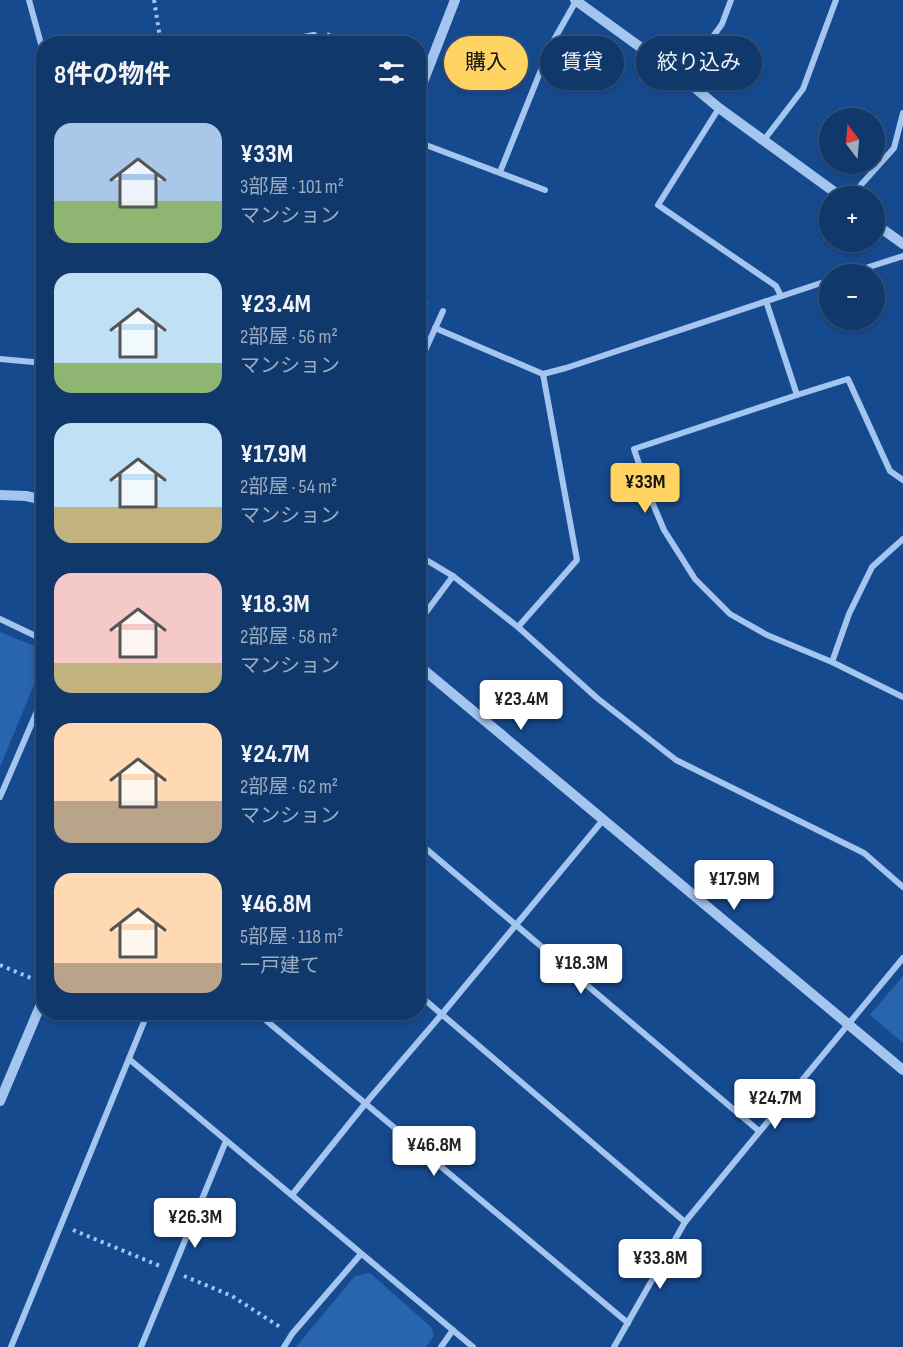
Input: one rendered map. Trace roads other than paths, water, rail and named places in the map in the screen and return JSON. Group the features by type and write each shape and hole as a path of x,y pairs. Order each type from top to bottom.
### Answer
{"street":[{"path":"29,0 39,36"},
{"path":"426,74 455,0"},
{"path":"713,36 722,24 731,0"},
{"path":"764,140 804,89 836,0"},
{"path":"500,172 551,45 576,1 636,45"},
{"path":"697,90 826,186"},
{"path":"719,108 658,205 776,286 781,296"},
{"path":"860,186 894,148 903,112"},
{"path":"426,145 545,189"},
{"path":"885,231 903,244"},
{"path":"878,264 903,256"},
{"path":"435,328 543,374 819,284"},
{"path":"766,301 797,395"},
{"path":"426,348 443,311"},
{"path":"0,359 36,362"},
{"path":"518,627 577,560 543,374"},
{"path":"903,480 890,471 849,379 634,449 664,530 695,579 730,614 767,635 832,662 903,697"},
{"path":"0,495 36,498"},
{"path":"832,662 849,614 872,567 903,539"},
{"path":"426,560 453,576 518,627 597,698 676,760 864,853 903,887"},
{"path":"426,612 453,576"},
{"path":"0,619 36,636"},
{"path":"426,671 903,1070"},
{"path":"0,797 36,714"},
{"path":"292,1195 365,1104 603,820"},
{"path":"426,849 759,1131"},
{"path":"615,1347 685,1222 903,958"},
{"path":"426,1001 685,1222"},
{"path":"0,1101 36,1016"},
{"path":"11,1347 145,1020"},
{"path":"265,1020 628,1323"},
{"path":"129,1059 473,1347"},
{"path":"141,1347 226,1141"},
{"path":"284,1347 292,1334 360,1254"},
{"path":"441,1347 453,1330"}]}
